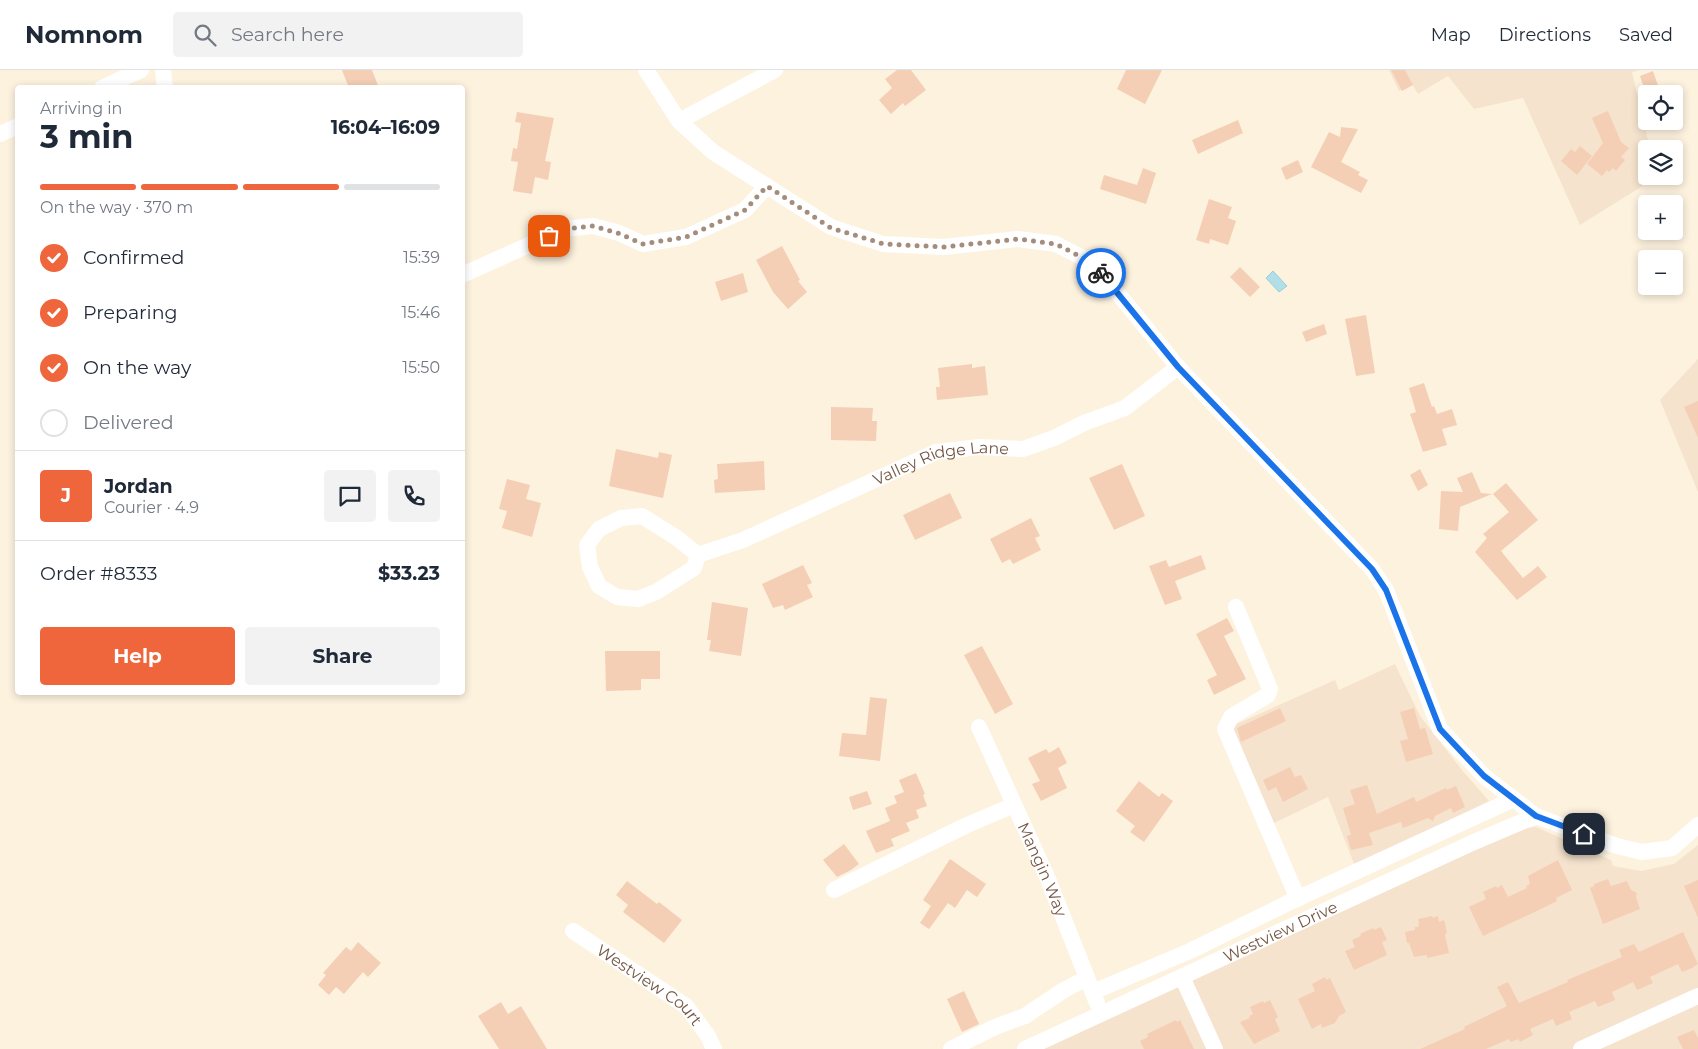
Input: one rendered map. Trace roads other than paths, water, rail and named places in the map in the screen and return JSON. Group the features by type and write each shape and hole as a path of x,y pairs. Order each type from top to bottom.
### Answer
{"street":[{"path":"108,85 141,70"},
{"path":"164,70 165,85"},
{"path":"646,70 679,121 713,152 831,228 884,244 944,247 1018,239 1056,244 1085,259 1098,269 1178,367 1372,569 1386,590 1440,729 1484,776 1536,816 1617,846 1642,852 1672,848 1698,826"},
{"path":"679,121 775,70"},
{"path":"0,134 15,127"},
{"path":"465,274 564,229 593,226 618,233 643,244 686,237 745,210 767,186"},
{"name":"Valley Ridge Lane","path":"698,555 743,540 936,452 979,447 1023,449 1054,438 1084,423 1125,408 1178,367"},
{"path":"642,516 677,538 698,555 694,568 656,592 638,599 617,597 599,586 590,567 587,546 599,529 621,518 642,516"},
{"path":"1236,607 1270,689 1268,695 1231,717 1225,729 1298,898"},
{"name":"Mangin Way","path":"979,727 1048,879 1102,1014"},
{"path":"951,1049 995,1027 1025,1016 1064,990 1090,985 1190,951 1298,898 1514,799"},
{"path":"834,890 965,826 1014,805"},
{"name":"Westview Drive","path":"1025,1049 1474,842 1536,816"},
{"name":"Westview Court","path":"573,931 686,1006 708,1036 714,1049"},
{"path":"1182,977 1215,1049"},
{"path":"1581,1049 1698,996"}],"water":[{"path":"1273,271 1287,286 1279,292 1266,278"}]}
